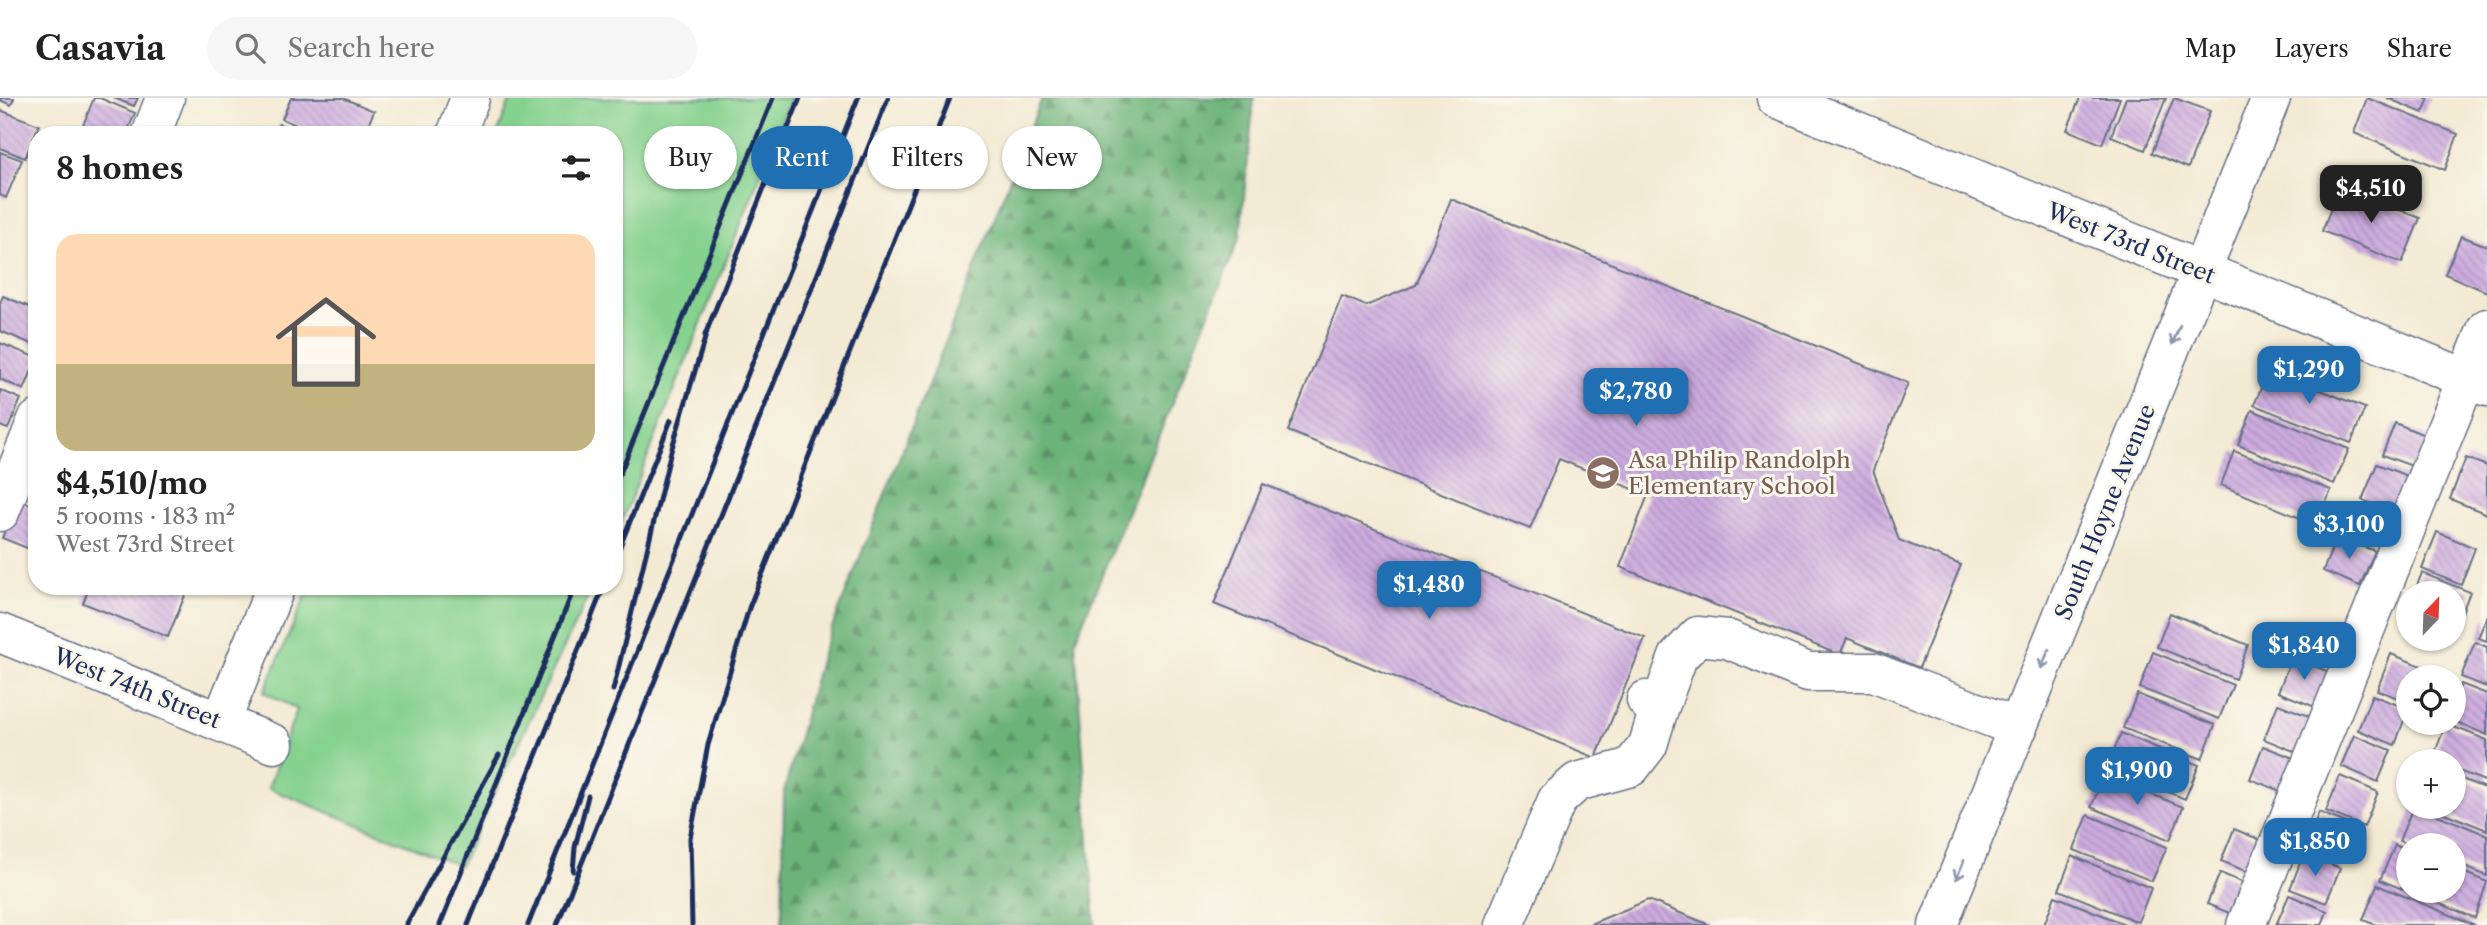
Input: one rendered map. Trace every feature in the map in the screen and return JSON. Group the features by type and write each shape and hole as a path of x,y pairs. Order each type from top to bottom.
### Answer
{"street":[{"path":"154,126 165,98"},
{"path":"459,126 470,98"},
{"name":"West 73rd Street","path":"1776,98 2477,383"},
{"name":"South Hoyne Avenue","path":"1938,925 2271,98"},
{"path":"2246,925 2477,383 2487,328"},
{"path":"0,512 28,442"},
{"path":"221,722 272,595"},
{"name":"West 74th Street","path":"0,633 274,744"},
{"path":"1504,925 1557,800 1577,782 1631,767 1648,745 1652,706 1678,657 1698,636 1727,639 1808,672 1873,672 2018,728"}],"green space":[{"path":"511,98 791,98 780,126 751,126 751,189 755,189 623,518 623,126 500,126"},
{"path":"1042,98 1254,98 1240,237 1075,641 1095,925 782,925 784,792 822,653 1006,189 1102,189 1102,126 1031,126"},
{"path":"306,595 589,595 460,866 268,788 297,709 264,692"}],"building":[{"path":"0,98 14,98 11,105"},
{"path":"94,98 135,113 130,126 83,126"},
{"path":"114,98 138,98 134,106"},
{"path":"291,98 343,98 374,111 368,126 299,126 282,119"},
{"path":"2080,98 2120,98 2102,144 2067,130"},
{"path":"2126,98 2166,98 2145,150 2111,136"},
{"path":"2174,98 2210,111 2188,168 2152,153"},
{"path":"2367,98 2458,134 2445,170 2354,133"},
{"path":"2387,98 2429,98 2423,113"},
{"path":"0,110 39,125 28,126 28,151 25,158 0,148"},
{"path":"0,152 22,160 6,198 0,195"},
{"path":"2340,186 2420,218 2402,263 2322,231"},
{"path":"1451,199 1908,383 1873,470 1899,540 1961,565 1919,668 1847,638 1840,655 1620,567 1648,495 1559,459 1530,529 1288,431 1342,296 1366,306 1416,285"},
{"path":"2461,236 2487,246 2487,292 2445,274"},
{"path":"3,296 28,306 28,342 0,331 0,303"},
{"path":"0,343 28,354 28,380 24,390 0,379"},
{"path":"2269,369 2365,408 2351,443 2254,405"},
{"path":"0,390 21,399 8,429 0,426"},
{"path":"2252,410 2349,449 2334,484 2238,445"},
{"path":"2395,423 2432,438 2420,469 2382,455"},
{"path":"2234,451 2331,490 2317,525 2221,485"},
{"path":"2466,458 2487,466 2487,514 2450,499"},
{"path":"2377,464 2415,479 2400,515 2362,500"},
{"path":"1263,484 1645,638 1596,758 1214,604"},
{"path":"18,499 28,503 28,548 2,538"},
{"path":"2437,532 2475,548 2463,581 2451,581 2422,569"},
{"path":"2337,536 2375,551 2360,586 2323,571"},
{"path":"2422,573 2442,581 2419,581"},
{"path":"86,595 185,595 168,637 83,603"},
{"path":"2170,613 2248,645 2235,679 2157,647"},
{"path":"2487,616 2487,641 2478,638"},
{"path":"2475,642 2487,647 2487,687 2466,679 2466,665"},
{"path":"2153,652 2233,685 2219,719 2140,688"},
{"path":"2391,654 2419,665 2396,665 2396,697 2377,690"},
{"path":"2292,657 2329,672 2315,707 2278,692"},
{"path":"2466,686 2487,694 2487,735 2466,726"},
{"path":"2137,694 2215,725 2202,759 2123,728"},
{"path":"2372,695 2396,704 2396,735 2399,735 2395,745 2358,730"},
{"path":"2278,704 2316,719 2301,754 2264,739"},
{"path":"2466,732 2487,740 2487,782 2466,774 2466,749 2436,749 2442,735 2466,735"},
{"path":"2121,733 2199,765 2185,799 2107,767"},
{"path":"2354,735 2391,750 2378,782 2341,766"},
{"path":"2263,746 2301,761 2288,794 2250,779"},
{"path":"2105,775 2183,807 2170,840 2091,807"},
{"path":"2340,776 2378,792 2364,827 2326,811"},
{"path":"2466,781 2487,789 2487,830 2459,819 2466,819"},
{"path":"2319,812 2356,827 2342,861 2305,846"},
{"path":"2088,815 2167,847 2152,881 2074,850"},
{"path":"2408,819 2448,819 2487,835 2487,876 2466,868 2466,833 2402,833"},
{"path":"2234,829 2268,843 2255,875 2221,861"},
{"path":"2395,845 2396,886 2380,880"},
{"path":"2304,853 2340,868 2326,903 2290,889"},
{"path":"2072,856 2151,888 2138,922 2059,890"},
{"path":"2220,873 2254,887 2242,918 2207,904"},
{"path":"2466,873 2487,882 2475,918 2438,903 2466,903"},
{"path":"2377,885 2396,893 2396,903 2421,903 2475,925 2376,925 2363,920"},
{"path":"2289,895 2327,911 2322,925 2276,925"},
{"path":"2055,896 2127,925 2044,925"},
{"path":"1648,900 1710,925 1588,925"}],"railway":[{"path":"623,466 773,98"},
{"path":"705,335 800,98"},
{"path":"528,925 858,98"},
{"path":"557,925 888,98"},
{"path":"692,925 690,838 708,745 749,608 950,98"},
{"path":"613,690 671,451 708,328"},
{"path":"623,539 671,420"},
{"path":"440,925 571,595"},
{"path":"468,925 600,595"},
{"path":"406,925 499,755"},
{"path":"573,871 575,847 588,796"}],"place":[{"name":"Asa Philip Randolph Elementary School","path":"1603,473"}]}
